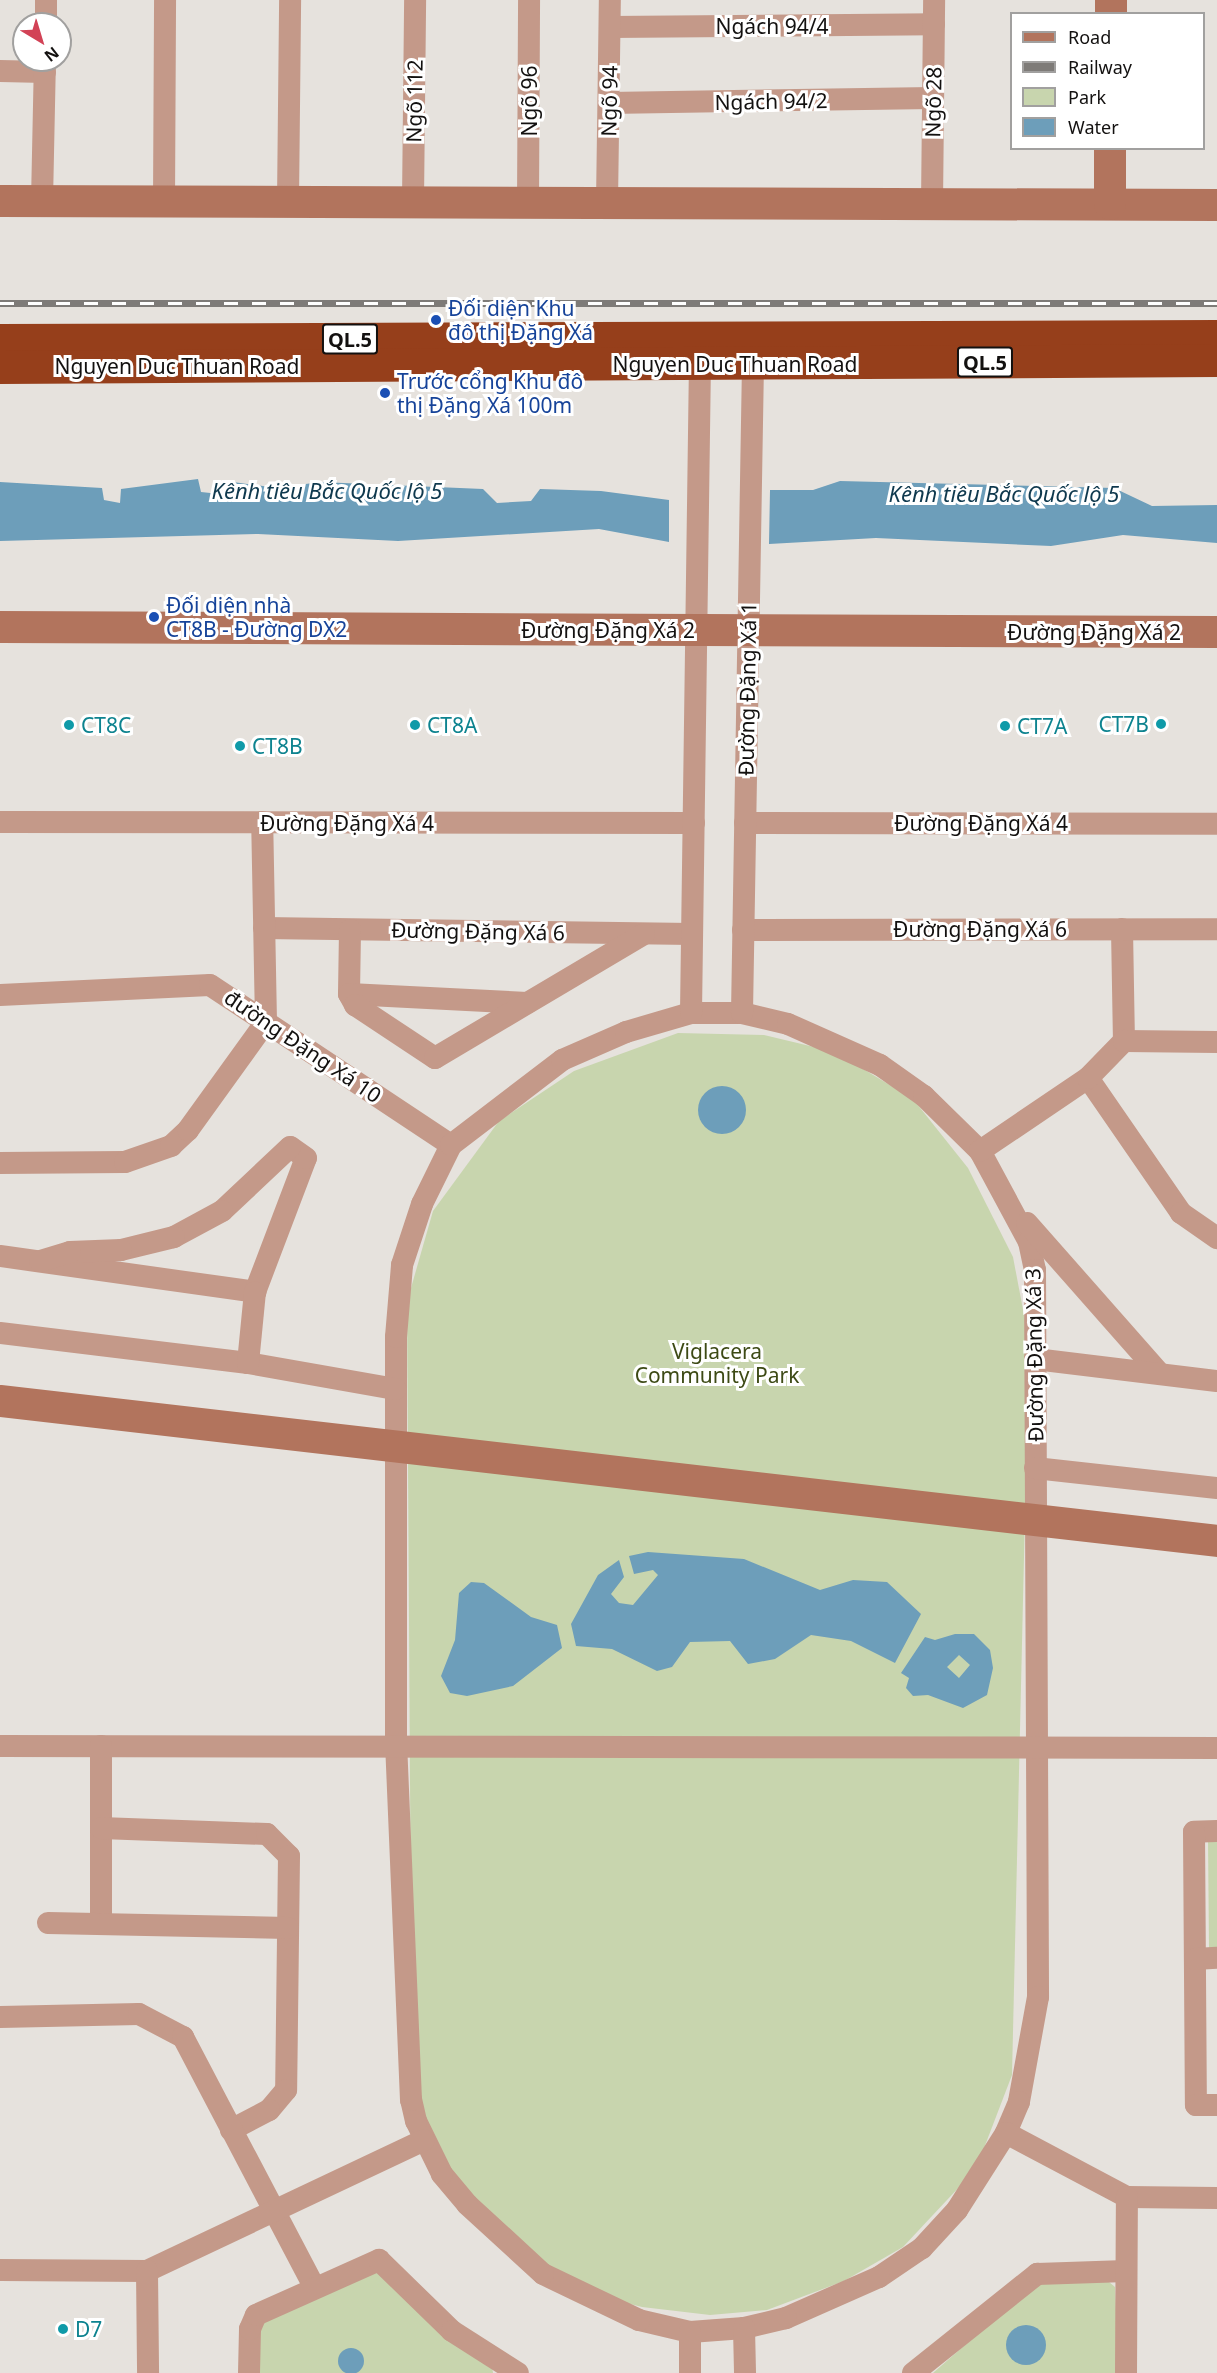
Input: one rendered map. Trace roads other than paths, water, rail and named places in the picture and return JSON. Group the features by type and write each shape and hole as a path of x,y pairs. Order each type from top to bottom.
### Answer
{"highway":[{"name":"Nguyen Duc Thuan Road","path":"753,351 1217,336"},
{"name":"Nguyen Duc Thuan Road","path":"0,340 1217,360"},
{"name":"Nguyen Duc Thuan Road","path":"0,367 700,351"}],"street":[{"path":"164,202 165,0"},
{"path":"288,202 290,0"},
{"name":"Ngõ 112","path":"413,202 416,0"},
{"name":"Ngõ 96","path":"528,203 529,0"},
{"name":"Ngõ 94","path":"607,203 610,0"},
{"name":"Ngõ 28","path":"932,204 934,0"},
{"name":"Ngách 94/4","path":"610,27 934,24"},
{"path":"42,201 45,72"},
{"name":"Ngách 94/2","path":"609,103 933,98"},
{"path":"1110,150 1110,204"},
{"path":"0,201 1217,204"},
{"path":"691,1013 700,351"},
{"name":"Đường Đặng Xá 1","path":"742,1013 753,351"},
{"name":"Đường Đặng Xá 2","path":"0,627 1217,632"},
{"name":"Đường Đặng Xá 4","path":"0,822 694,823"},
{"path":"0,1163 125,1162 171,1146 266,1022 262,822"},
{"name":"Đường Đặng Xá 4","path":"745,823 1217,824"},
{"name":"Đường Đặng Xá 6","path":"264,928 692,934"},
{"path":"1122,929 1124,1041"},
{"name":"Đường Đặng Xá 6","path":"743,930 1217,929"},
{"path":"350,930 349,994 355,1005 435,1058 644,934"},
{"name":"đường Đặng Xá 10","path":"0,995 210,984 451,1145"},
{"path":"349,994 527,1003"},
{"name":"Đường Đặng Xá 3","path":"691,1013 742,1013 834,1041 880,1065 924,1096 980,1151 1014,1208 1035,1270 1038,1997 1019,2102 1006,2133 957,2210 922,2248 832,2300 744,2328 690,2332 639,2320 543,2274 467,2204 424,2140 411,2100 396,1747 396,1389 402,1265 422,1204 451,1145 562,1060 626,1032 691,1013"},
{"path":"980,1151 1088,1077 1124,1041 1217,1042"},
{"path":"1088,1077 1181,1213 1217,1238"},
{"path":"40,1261 70,1252 121,1250 174,1238 222,1211 290,1147 306,1158 255,1292 248,1363"},
{"path":"1014,1208 1160,1374"},
{"path":"0,1256 255,1292"},
{"path":"0,1333 248,1363 396,1389"},
{"path":"1035,1359 1217,1381"},
{"path":"0,1401 1217,1541"},
{"path":"1035,1468 1217,1488"},
{"path":"0,1746 1217,1748"},
{"path":"101,1746 101,1922"},
{"path":"101,1828 267,1834 289,1856 286,2090 269,2110 231,2130"},
{"path":"1217,1831 1194,1832 1206,1959 1196,2105 1217,2105"},
{"path":"48,1923 101,1922 288,1928"},
{"path":"0,2017 139,2014 183,2037 313,2285"},
{"path":"1006,2133 1119,2193 1217,2198"},
{"path":"0,2270 147,2271 272,2208 424,2140"},
{"path":"1119,2193 1119,2271 1126,2373"},
{"path":"249,2373 251,2321 313,2285 379,2260 452,2331 518,2373"},
{"path":"147,2271 148,2373"},
{"path":"913,2373 1037,2274 1119,2271"},
{"path":"744,2328 745,2373"},
{"path":"690,2332 690,2373"}],"water":[{"name":"Kênh tiêu Bắc Quốc lộ 5","path":"198,479 201,492 229,495 233,482 277,488 320,482 483,489 497,503 531,501 540,489 601,491 669,500 669,542 599,529 398,541 258,534 0,541 0,482 102,488 104,500 120,503 121,489"},
{"name":"Kênh tiêu Bắc Quốc lộ 5","path":"840,481 1114,488 1152,506 1217,505 1217,543 1123,535 1051,546 876,538 769,544 770,490 813,490"},
{"path":"717,1086 727,1086 739,1093 746,1105 746,1115 739,1127 727,1134 717,1134 702,1123 698,1115 698,1105 709,1090"},
{"path":"648,1552 744,1559 820,1590 853,1580 887,1582 921,1614 895,1663 851,1641 811,1635 775,1659 748,1664 730,1641 690,1642 672,1667 657,1671 612,1649 576,1646 571,1624 598,1575 619,1560 624,1577 611,1594 619,1603 633,1605 658,1575 653,1570 634,1574 629,1556"},
{"path":"471,1582 484,1583 531,1617 557,1625 562,1648 513,1686 467,1696 450,1693 441,1676 455,1640 459,1593"},
{"path":"955,1634 974,1634 990,1650 993,1668 987,1695 963,1708 928,1695 913,1696 906,1688 909,1678 901,1673 925,1637 935,1640","holes":["959,1655 970,1665 959,1678 947,1667"]},
{"path":"1026,2325 1034,2326 1040,2331 1045,2337 1045,2353 1040,2359 1034,2364 1026,2365 1018,2364 1012,2359 1007,2353 1006,2345 1007,2337 1012,2331 1018,2326"},
{"path":"351,2348 360,2352 364,2361 360,2370 351,2374 342,2370 338,2361 342,2352"}],"railway":[{"path":"0,303 1217,303"}],"place":[{"name":"Đối diện Khu đô thị Đặng Xá","path":"436,320"},
{"name":"Trước cổng Khu đô thị Đặng Xá 100m","path":"385,393"},
{"name":"Đối diện nhà CT8B - Đường DX2","path":"154,617"},
{"name":"CT7B","path":"1161,724"},
{"name":"CT8C","path":"69,725"},
{"name":"CT8A","path":"415,725"},
{"name":"CT7A","path":"1005,726"},
{"name":"CT8B","path":"240,746"},
{"name":"D7","path":"63,2329"}],"park label":[{"name":"Viglacera Community Park","path":"717,1363"}]}
